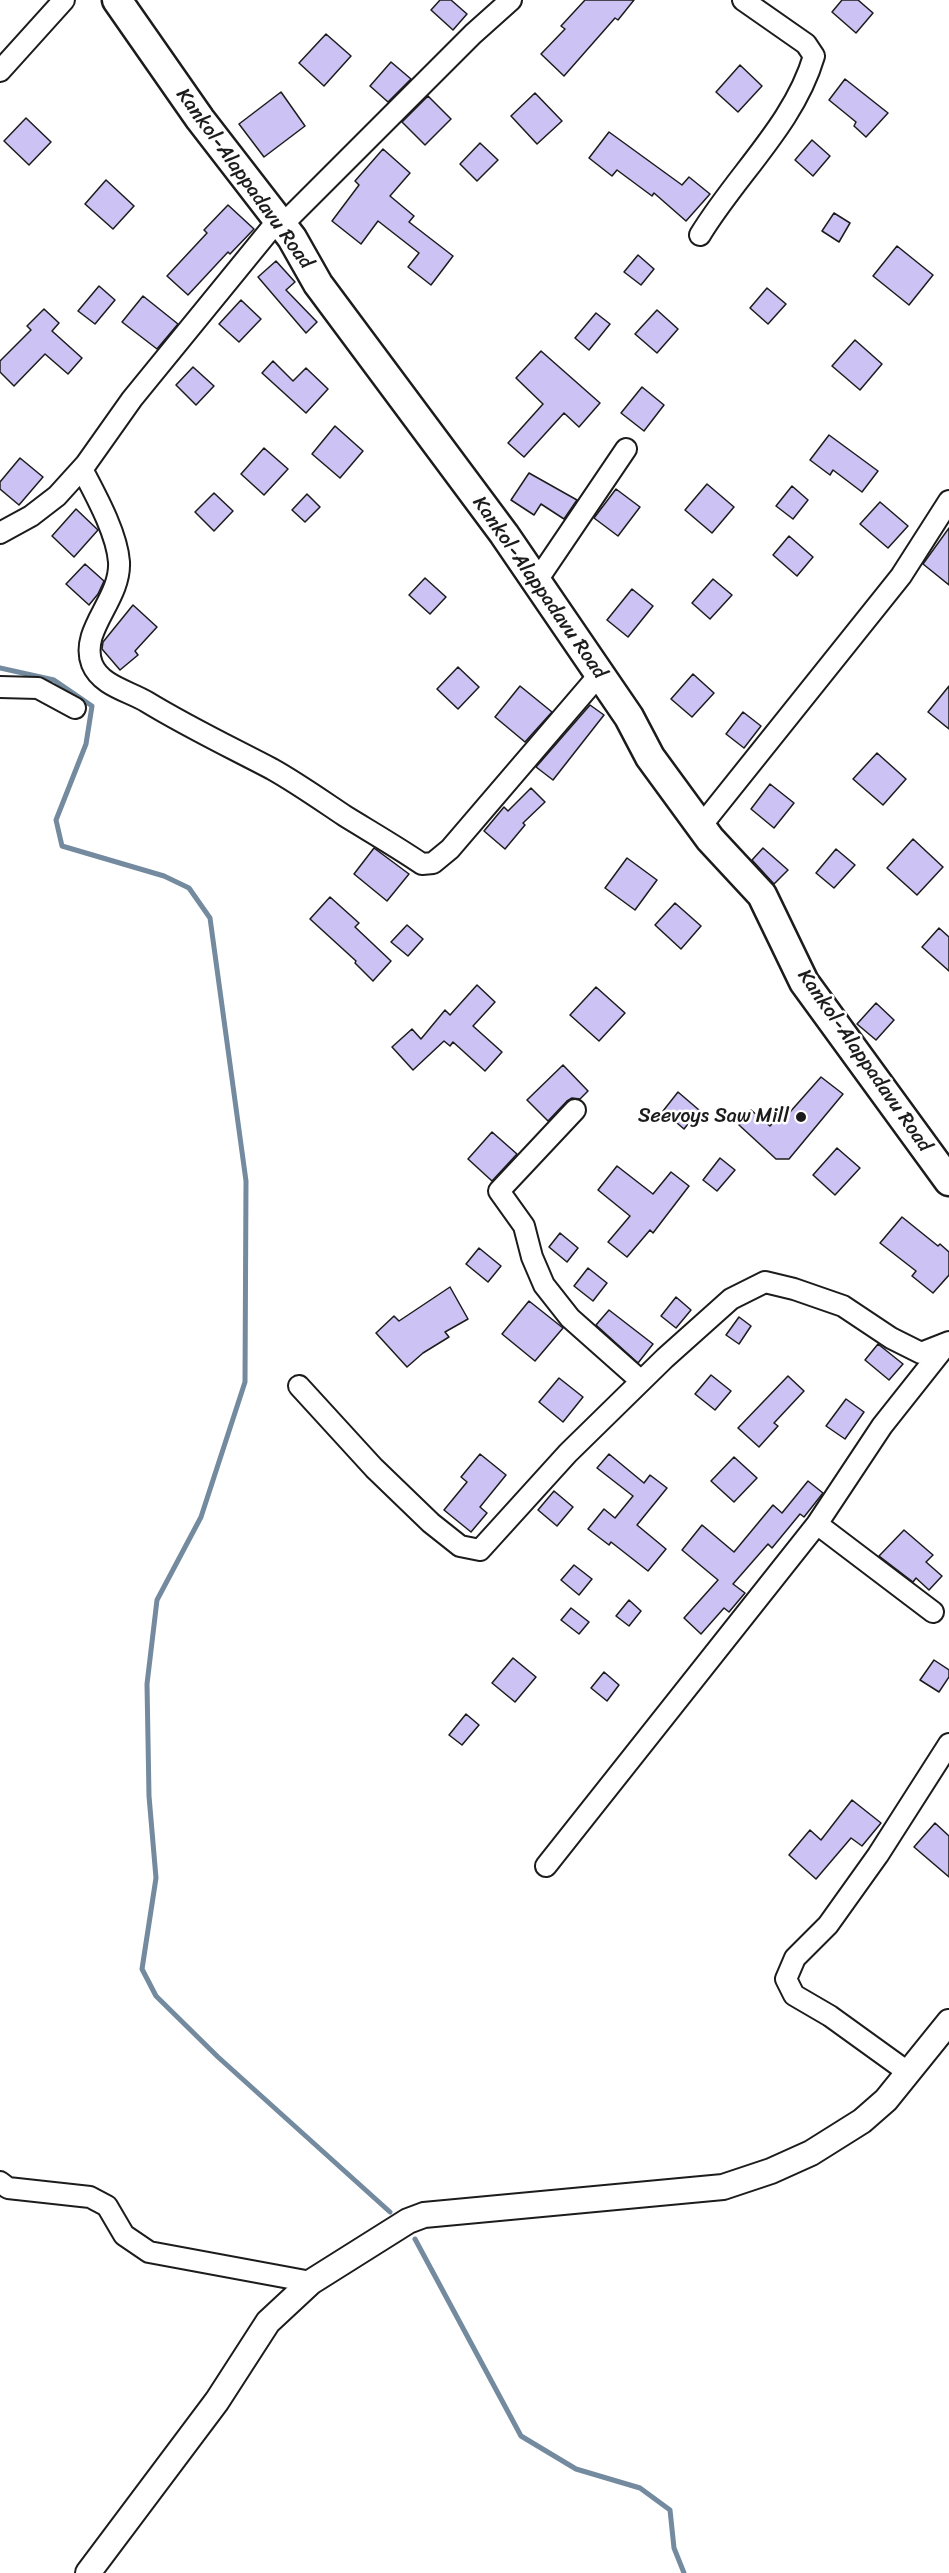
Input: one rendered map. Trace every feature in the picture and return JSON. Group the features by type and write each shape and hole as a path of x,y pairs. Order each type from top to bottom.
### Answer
{"main road":[{"name":"Kankol-Alappadavu Road","path":"117,0 200,119 280,223 318,284 424,423 536,582 629,717 650,757 701,826 762,895 804,982 949,1181"}],"street":[{"path":"0,71 64,0"},
{"path":"0,533 31,516 57,496 82,469 132,399 280,223 473,34 511,0"},
{"path":"700,235 713,214 771,139 806,83 814,56 806,44 743,0"},
{"path":"536,582 626,449"},
{"path":"82,469 104,511 119,561 112,596 90,635 92,664 100,676 115,687 140,697 204,736 273,770 422,864 433,863 450,849 599,675"},
{"path":"701,826 901,576 949,501"},
{"path":"0,687 38,688 75,708"},
{"path":"575,1110 500,1191 524,1226 532,1257 544,1285 570,1318 641,1381"},
{"path":"299,1386 374,1468 431,1523 460,1546 480,1550 568,1453 641,1381 731,1299 765,1282 795,1289 843,1306 891,1338 921,1353 948,1343"},
{"path":"546,1866 817,1524 882,1426 948,1343"},
{"path":"817,1524 933,1612"},
{"path":"909,2073 830,2016 794,1995 786,1979 795,1958 828,1925 878,1855 949,1744"},
{"path":"88,2573 217,2400 268,2322 311,2282 408,2221 424,2215 723,2187 771,2171 811,2153 862,2121 886,2100 949,2022"},
{"path":"0,2182 8,2188 90,2197 107,2206 124,2235 149,2253 311,2282"}],"building":[{"path":"440,0 451,0 467,14 453,30 431,10"},
{"path":"585,0 634,0 564,76 541,54 565,29 561,26"},
{"path":"842,0 858,0 873,13 856,33 832,12"},
{"path":"326,34 351,56 324,86 299,63"},
{"path":"391,62 411,79 388,102 370,86"},
{"path":"740,65 762,86 738,112 716,92"},
{"path":"845,79 888,113 866,137 854,126 856,122 829,100"},
{"path":"281,92 305,126 264,157 239,124"},
{"path":"535,93 562,121 537,144 511,116"},
{"path":"428,96 451,119 425,145 402,122"},
{"path":"26,118 51,142 29,165 4,141"},
{"path":"609,132 682,185 689,177 710,194 686,221 654,193 652,196 617,170 612,176 589,158"},
{"path":"812,140 830,156 813,176 795,160"},
{"path":"480,143 498,160 477,181 460,164"},
{"path":"383,149 410,173 390,196 414,216 409,222 453,256 431,285 408,267 419,253 378,221 361,244 332,221 359,185 355,181"},
{"path":"106,180 134,206 113,229 85,204"},
{"path":"228,205 254,229 230,254 228,252 188,295 167,276 207,233 204,230"},
{"path":"834,213 850,223 839,242 822,231"},
{"path":"897,246 933,275 909,305 873,276"},
{"path":"638,255 654,269 641,285 624,272"},
{"path":"276,261 295,282 286,290 317,322 306,333 258,277"},
{"path":"99,286 115,300 95,324 78,311"},
{"path":"767,288 786,304 768,324 750,308"},
{"path":"143,296 178,324 157,349 122,322"},
{"path":"241,300 261,319 239,342 219,324"},
{"path":"44,309 59,323 52,331 82,358 68,374 45,354 14,386 0,372 0,361 31,330 27,326"},
{"path":"657,310 678,329 657,353 635,334"},
{"path":"596,313 610,324 589,350 575,338"},
{"path":"855,340 882,364 860,390 832,366"},
{"path":"541,351 600,403 579,427 564,413 524,457 508,443 543,404 516,378"},
{"path":"273,361 293,381 306,368 328,389 306,413 262,373"},
{"path":"193,367 214,386 196,405 176,385"},
{"path":"642,387 664,405 644,431 621,413"},
{"path":"335,426 363,451 340,478 312,454"},
{"path":"829,435 878,471 862,492 833,470 830,475 810,460"},
{"path":"264,448 288,469 264,495 241,474"},
{"path":"20,458 43,477 19,505 0,489 0,482"},
{"path":"529,473 577,500 564,519 541,504 534,515 511,500"},
{"path":"707,484 734,507 712,533 685,510"},
{"path":"792,486 808,500 793,519 776,506"},
{"path":"616,489 640,507 618,536 594,518"},
{"path":"214,493 233,511 214,531 195,512"},
{"path":"307,494 320,507 305,522 292,510"},
{"path":"880,502 908,526 888,548 860,524"},
{"path":"76,509 98,530 74,557 52,536"},
{"path":"949,528 949,585 923,564"},
{"path":"789,536 813,557 797,576 773,555"},
{"path":"85,564 104,581 98,594 89,605 66,584"},
{"path":"425,578 446,597 430,614 409,595"},
{"path":"713,579 732,595 710,619 692,603"},
{"path":"632,589 653,606 628,637 607,620"},
{"path":"133,605 157,627 135,651 138,655 120,670 102,649 103,642"},
{"path":"458,667 479,687 458,709 437,689"},
{"path":"693,674 714,693 692,717 671,699"},
{"path":"520,686 552,712 525,742 495,717"},
{"path":"949,686 949,729 928,712"},
{"path":"590,705 604,715 553,780 536,767"},
{"path":"743,712 761,726 744,748 726,734"},
{"path":"877,753 906,779 883,805 853,779"},
{"path":"770,784 794,803 774,828 751,809"},
{"path":"531,788 545,802 523,823 525,825 505,849 484,831 504,807 508,811"},
{"path":"913,839 943,867 917,895 887,868"},
{"path":"374,848 409,874 387,901 354,874"},
{"path":"763,848 788,870 774,884 752,860"},
{"path":"836,849 855,865 834,888 816,873"},
{"path":"627,858 657,880 635,910 605,888"},
{"path":"330,897 359,923 355,927 391,961 373,981 355,963 356,961 310,919"},
{"path":"675,903 701,926 681,949 655,925"},
{"path":"407,925 423,939 408,956 391,942"},
{"path":"939,928 949,937 949,971 922,947"},
{"path":"477,985 495,1002 473,1026 502,1052 485,1071 453,1042 450,1046 444,1041 413,1070 392,1047 412,1029 421,1039 445,1010 450,1015"},
{"path":"596,987 625,1013 599,1041 570,1015"},
{"path":"876,1003 894,1020 876,1040 857,1024"},
{"path":"563,1065 588,1091 580,1099 572,1098 567,1101 548,1121 527,1100"},
{"name":"Seevoys Saw Mill","path":"821,1077 843,1094 789,1159 776,1159 739,1125 751,1110 770,1126 786,1108 790,1112"},
{"path":"678,1092 699,1110 684,1129 663,1111"},
{"path":"492,1132 517,1154 492,1181 468,1159"},
{"path":"837,1148 860,1168 835,1195 813,1175"},
{"path":"720,1158 735,1170 717,1191 703,1180"},
{"path":"617,1166 653,1194 671,1172 689,1186 653,1233 650,1230 627,1257 608,1242 630,1216 598,1190"},
{"path":"902,1217 949,1252 949,1275 933,1293 912,1276 916,1271 880,1243"},
{"path":"560,1233 578,1248 567,1262 549,1247"},
{"path":"479,1248 501,1266 488,1282 466,1264"},
{"path":"588,1268 607,1283 593,1301 574,1286"},
{"path":"450,1287 468,1319 445,1332 449,1337 423,1353 407,1367 376,1333 394,1316 399,1321"},
{"path":"676,1297 691,1310 676,1328 661,1316"},
{"path":"529,1301 563,1328 535,1361 502,1334"},
{"path":"609,1310 653,1344 638,1363 596,1325"},
{"path":"739,1317 751,1326 739,1344 726,1335"},
{"path":"878,1344 903,1364 889,1380 865,1360"},
{"path":"711,1375 731,1391 715,1410 695,1394"},
{"path":"788,1376 804,1391 774,1423 778,1426 759,1447 738,1428"},
{"path":"559,1378 583,1397 563,1422 539,1402"},
{"path":"846,1399 864,1412 845,1439 826,1426"},
{"path":"480,1454 506,1475 480,1507 487,1513 471,1532 444,1510 467,1482 461,1477"},
{"path":"609,1454 644,1483 650,1475 667,1488 637,1525 666,1549 648,1571 611,1542 609,1545 588,1529 604,1509 615,1518 633,1496 597,1468"},
{"path":"734,1457 757,1478 734,1502 711,1481"},
{"path":"808,1481 823,1493 804,1517 800,1514 772,1548 768,1544 733,1584 745,1593 729,1612 724,1608 701,1634 684,1618 718,1580 682,1550 702,1525 734,1552 773,1505 782,1513"},
{"path":"554,1491 573,1507 557,1526 538,1510"},
{"path":"904,1530 933,1555 926,1562 942,1576 929,1590 916,1578 913,1582 879,1556"},
{"path":"574,1565 592,1579 579,1595 561,1580"},
{"path":"629,1600 641,1611 629,1626 616,1616"},
{"path":"571,1608 589,1622 579,1634 561,1620"},
{"path":"513,1658 536,1677 515,1702 492,1683"},
{"path":"934,1660 949,1670 949,1677 939,1692 920,1680"},
{"path":"604,1672 619,1685 607,1701 591,1688"},
{"path":"466,1714 479,1725 462,1745 449,1735"},
{"path":"852,1800 881,1823 862,1846 851,1838 816,1879 789,1855 810,1830 821,1840"},
{"path":"935,1823 949,1836 949,1877 914,1847"}],"waterway":[{"path":"0,668 54,680 92,706 86,744 56,820 62,846 164,876 189,888 210,918 246,1181 245,1382 201,1517 157,1600 147,1684 149,1796 156,1878 142,1969 156,1996 218,2057 390,2212"},
{"path":"415,2239 521,2436 576,2469 640,2488 670,2510 674,2548 684,2573"}],"place":[{"name":"Seevoys Saw Mill","path":"801,1117"}]}
